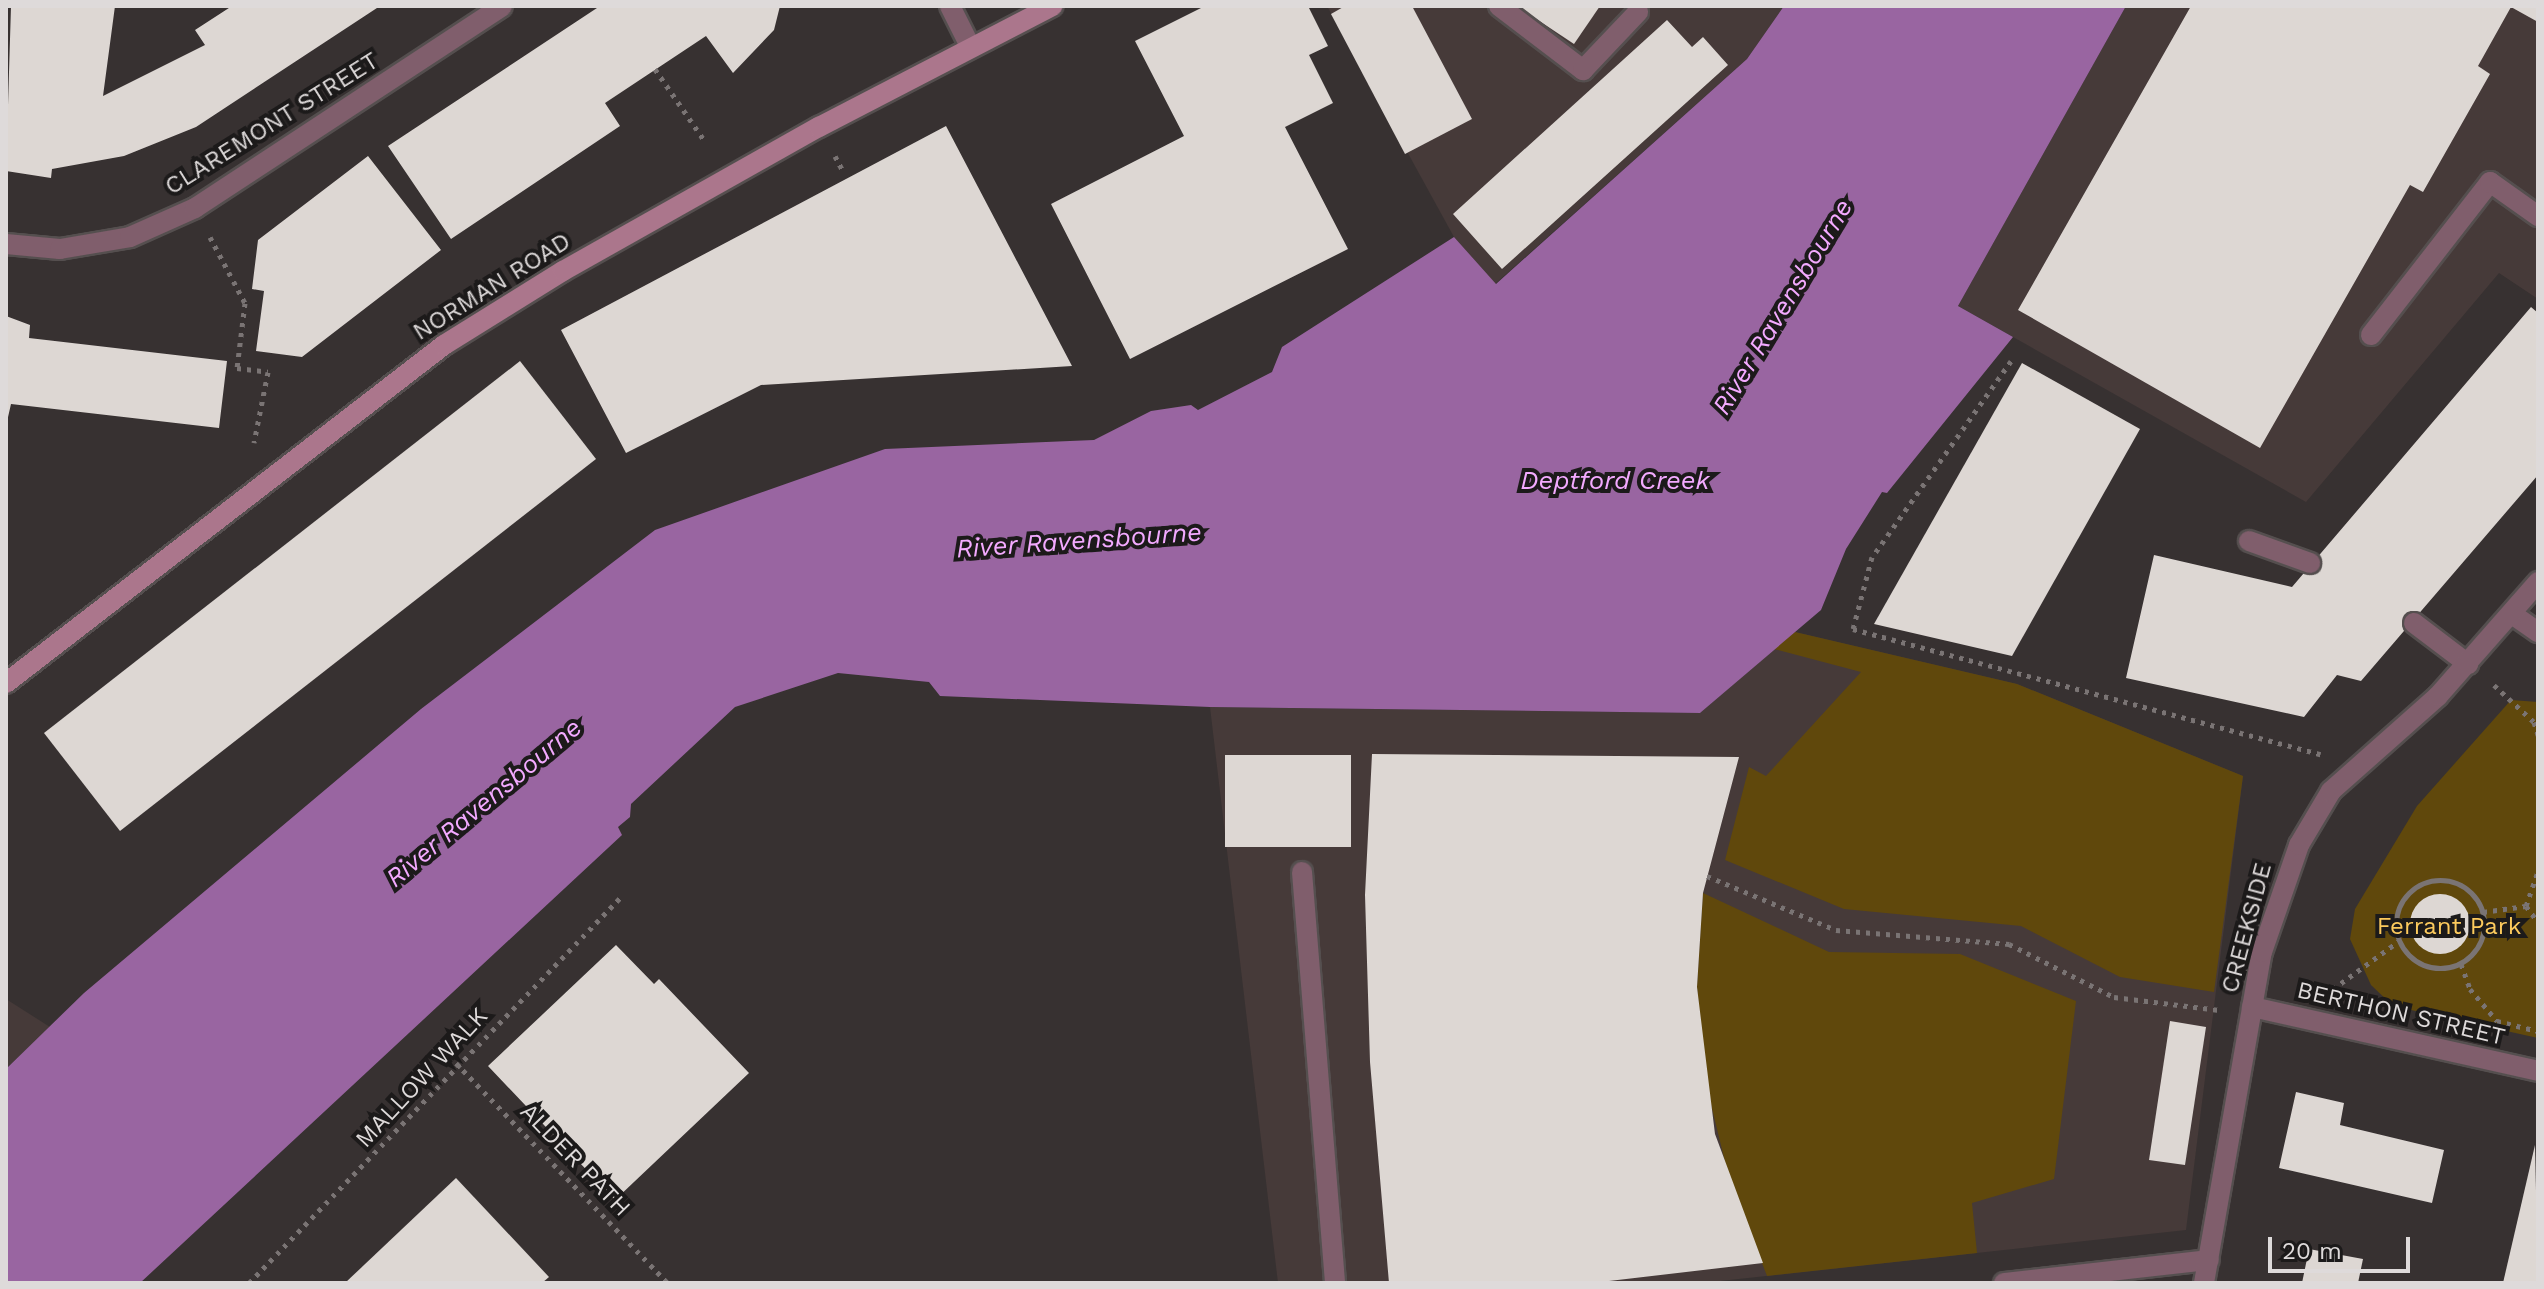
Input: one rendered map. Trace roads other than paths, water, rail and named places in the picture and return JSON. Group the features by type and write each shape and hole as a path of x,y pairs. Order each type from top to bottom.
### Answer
{"main road":[{"name":"NORMAN ROAD","path":"6,683 444,345 563,271 970,46 1052,6"}],"street":[{"name":"CLAREMONT STREET","path":"6,244 60,249 130,237 195,208 502,6"},
{"path":"950,6 970,46"},
{"path":"1499,6 1583,70 1638,12"},
{"path":"2371,335 2490,182 2538,216"},
{"path":"2249,541 2310,563"},
{"name":"CREEKSIDE","path":"2204,1283 2262,952 2299,845 2331,791 2357,764 2409,725 2468,664 2538,582"},
{"path":"2512,614 2538,632"},
{"path":"2414,623 2468,664"},
{"path":"1302,872 1335,1283"},
{"name":"BERTHON STREET","path":"2252,1007 2538,1071"},
{"path":"2004,1283 2209,1260"}],"water":[{"name":"Deptford Creek","path":"1784,6 2126,6 1958,306 2013,337 1887,493 1882,492 1846,549 1821,610 1700,713 1210,707 940,696 929,682 838,673 735,707 631,804 630,817 618,827 622,835 140,1283 6,1283 6,1069 84,993 421,709 655,530 885,449 1094,440 1151,411 1191,405 1198,410 1272,372 1282,347 1454,237 1496,284 1747,59"}],"water label":[{"name":"River Ravensbourne","path":"1783,307"},
{"name":"River Ravensbourne","path":"1079,541"},
{"name":"River Ravensbourne","path":"484,803"}],"park label":[{"name":"Ferrant Park","path":"2449,927"}]}
